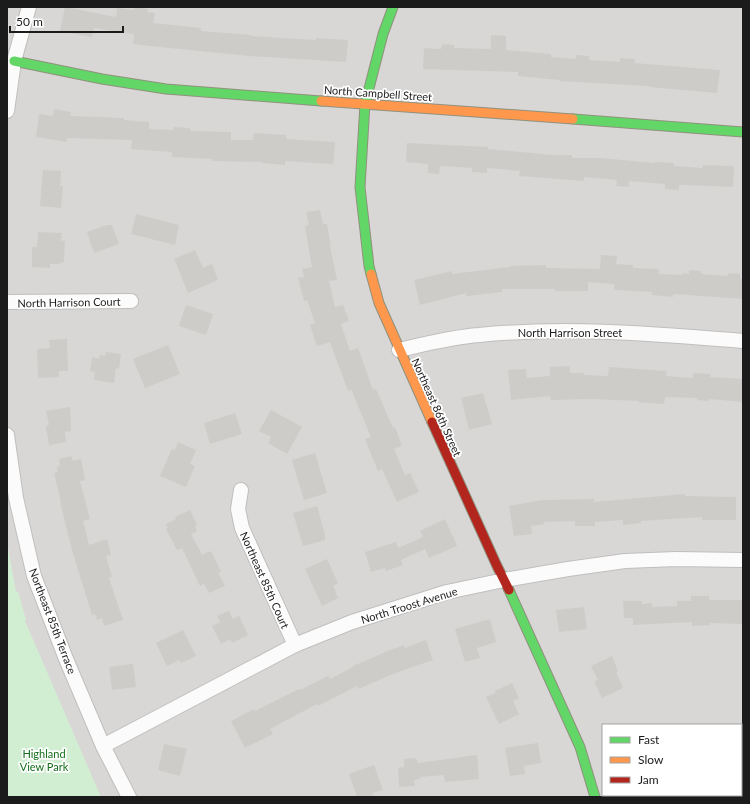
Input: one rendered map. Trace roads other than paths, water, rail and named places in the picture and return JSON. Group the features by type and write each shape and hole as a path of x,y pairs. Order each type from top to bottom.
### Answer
{"street":[{"path":"7,111 14,61 29,7"},
{"name":"Northeast 86th Street","path":"392,7 364,104 360,187 369,266 379,303 399,350 496,566 504,580 580,747 595,797"},
{"name":"North Campbell Street","path":"14,61 102,79 166,89 743,132"},
{"name":"North Harrison Court","path":"7,302 131,301"},
{"name":"North Harrison Street","path":"399,350 442,340 478,335 554,331 629,332 743,341"},
{"name":"Northeast 85th Terrace","path":"7,435 16,498 34,576 66,659 103,746 129,797"},
{"name":"Northeast 85th Court","path":"241,490 238,509 242,528 295,645"},
{"name":"North Troost Avenue","path":"103,746 295,645 352,622 447,592 504,580 625,561 676,559 743,560"}],"park label":[{"name":"Highland View Park","path":"44,759"}]}
